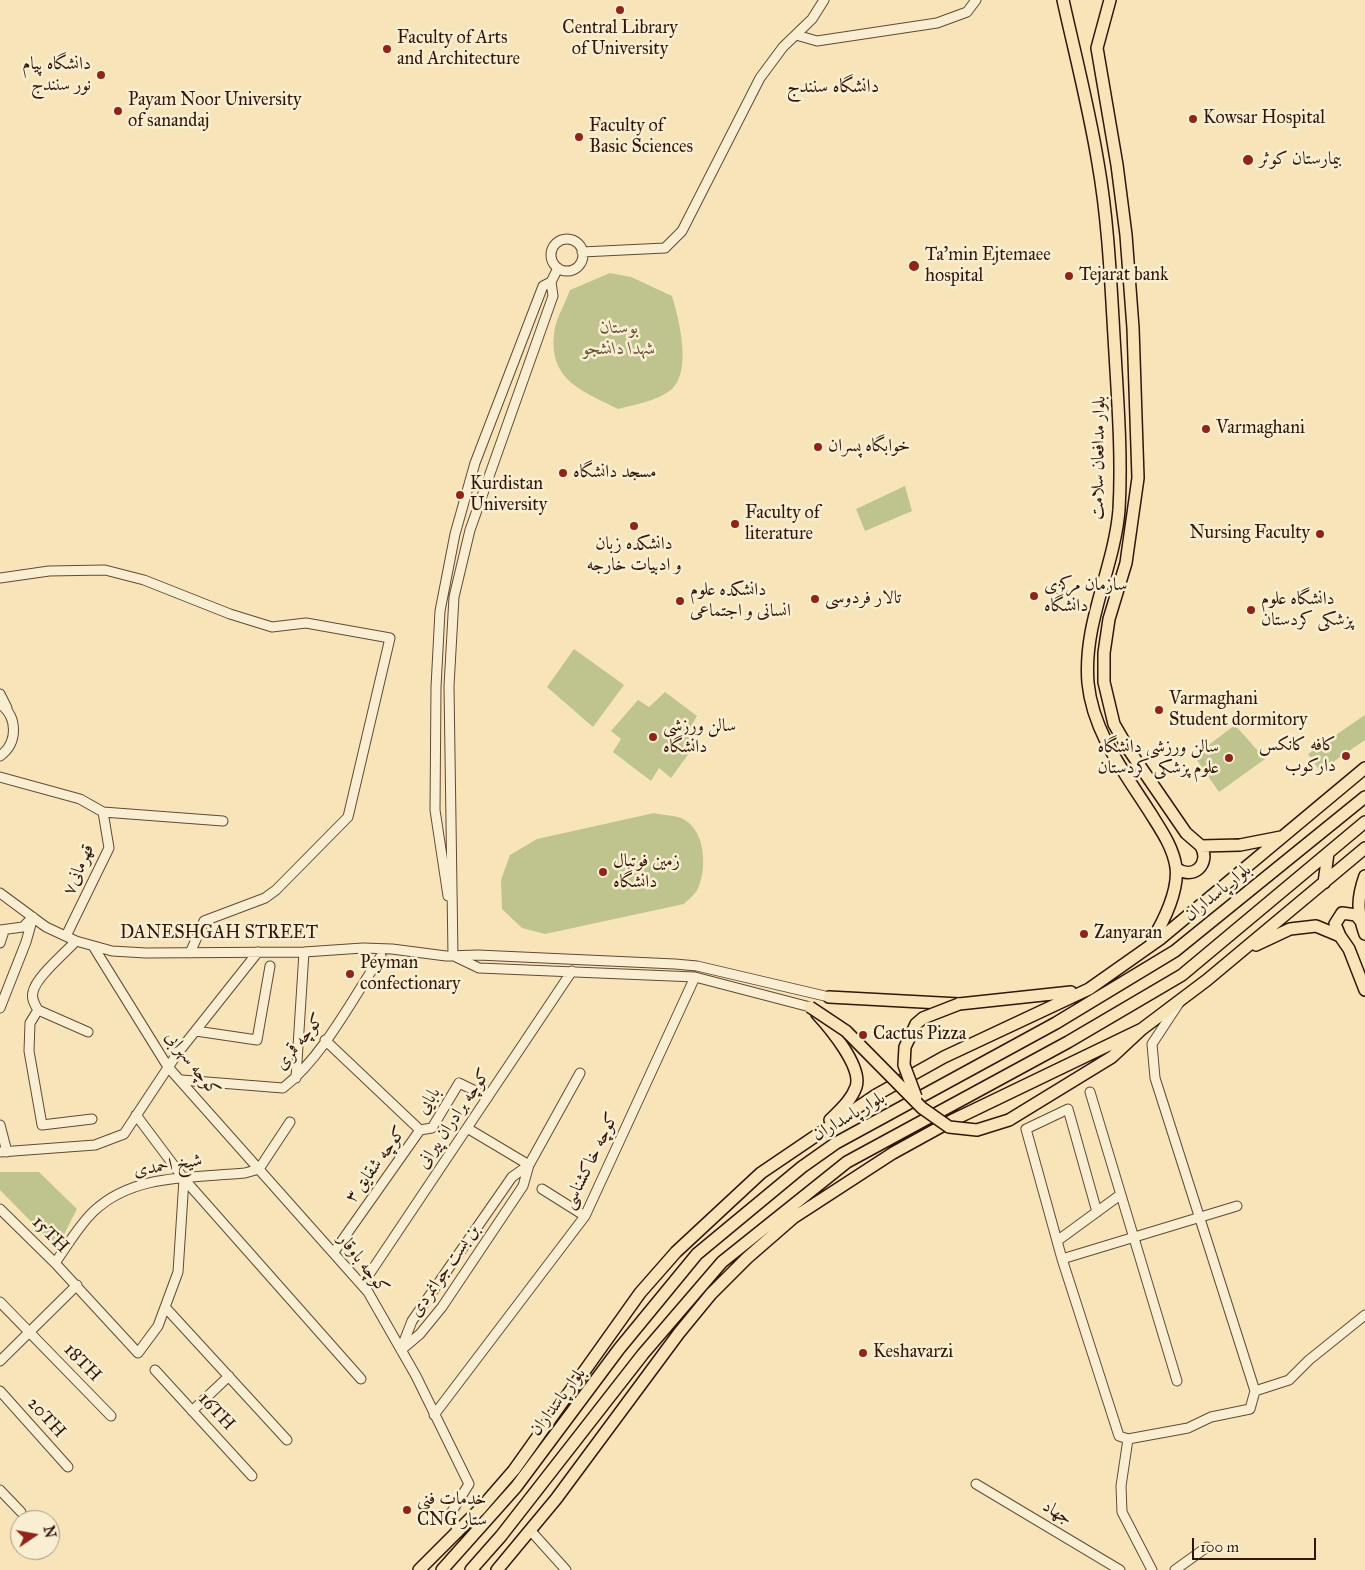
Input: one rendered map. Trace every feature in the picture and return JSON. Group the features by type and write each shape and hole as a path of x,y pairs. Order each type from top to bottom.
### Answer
{"main road":[{"name":"بلوار مدافعان سلامت","path":"1063,0 1099,165 1107,237 1118,409 1119,512 1110,561 1094,615 1087,650 1088,685 1099,729 1168,842 1176,868 1172,897 1165,921 1147,948"},
{"name":"بلوار مدافعان سلامت","path":"1110,0 1097,48 1117,165 1126,235 1133,328 1138,478 1126,563 1109,619 1104,653 1104,682 1114,724 1129,750 1186,833 1201,846"},
{"path":"419,1570 458,1532 514,1470 640,1293 676,1252 761,1173 876,1095 944,1057 1089,989 1147,948 1365,768"},
{"name":"بلوار پاسداران","path":"442,1570 516,1487 619,1349 697,1254 802,1167 836,1143 1056,1023 1175,951 1365,798"},
{"name":"بلوار پاسداران","path":"471,1570 501,1536 643,1354 722,1262 847,1162 1068,1042 1182,975 1365,822"},
{"path":"1176,868 1186,873 1197,871 1201,867 1205,856 1201,846 1240,845 1283,836"},
{"path":"810,1007 846,1031 922,1108 949,1126 977,1130 1009,1120 1112,1058 1142,1029 1183,996 1207,980 1365,848"},
{"path":"1324,883 1328,852"},
{"path":"1360,920 1358,895 1365,876"},
{"path":"1365,934 1356,914 1342,913 1335,924 1340,936 1349,949 1365,990"},
{"path":"1238,953 1290,929 1316,926 1340,936"},
{"path":"829,997 959,1004 1038,997 1123,982"},
{"path":"922,1108 910,1086 904,1065 905,1047 916,1024 923,1018 959,1004"},
{"path":"802,1145 850,1101 858,1084 853,1066 839,1040 810,1007"},
{"path":"497,1570 530,1530 711,1294 747,1258 793,1218 893,1153 951,1121 1142,1029"},
{"path":"822,1182 832,1194"}],"street":[{"path":"582,252 665,248 682,231 760,78 812,19 824,0"},
{"path":"796,35 817,41 937,23 967,12 976,0"},
{"path":"568,238 573,240 582,252 577,266 568,270 558,268 554,264 551,254 554,245 558,241 568,238"},
{"path":"453,956 454,926 448,686 454,597 470,530 554,296 552,282 558,268"},
{"path":"454,926 443,872 435,810 436,686 440,611 455,534 476,462 543,286 552,282"},
{"path":"0,578 49,571 105,570 144,580 230,614 272,627 306,623 390,638 348,817 276,890 265,898 204,921 190,953"},
{"path":"436,686 448,686"},
{"path":"0,694 13,723 14,733 11,744 0,756"},
{"path":"0,704 9,713"},
{"path":"0,777 80,799 104,812 223,821"},
{"name":"قهرمانی۷","path":"66,936 109,848 104,812"},
{"name":"DANESHGAH STREET","path":"0,893 33,917 66,936 76,941 112,951 190,953 304,952 392,948 453,956 478,955 697,966 829,997"},
{"path":"0,943 2,931 23,927 33,917"},
{"path":"0,1008 26,942 33,917"},
{"path":"76,941 38,981 33,992 33,1002 38,1010 88,1032"},
{"name":"کوچه سهرابی","path":"93,946 168,1067 182,1080 259,1169"},
{"path":"0,1125 4,1152 96,1145 124,1134 168,1067 258,952"},
{"path":"296,1078 304,952"},
{"name":"کوچه قمری","path":"182,1080 283,1088 296,1078 325,1040 381,956"},
{"name":"DANESHGAH STREET","path":"453,956 479,968 695,977 810,1007"},
{"path":"196,1031 257,1040 270,966"},
{"name":"کوچه برادران پیرانی","path":"362,1286 572,971"},
{"name":"کوچه خاکشناسی","path":"434,1415 585,1216 695,977"},
{"path":"1096,1212 1068,1109 1026,1129 1062,1260 1119,1436 1128,1439 1188,1428 1211,1417 1250,1409 1255,1391 1155,1078 1152,1044 1183,996"},
{"path":"38,1010 30,1023 29,1052 42,1125 92,1119"},
{"name":"کوچه شقایق ۳","path":"325,1040 420,1130 334,1252"},
{"name":"بن بست جوانمردی","path":"401,1350 420,1334 442,1307 523,1186 529,1165 580,1073"},
{"name":"بابایی","path":"420,1130 432,1128 460,1084 488,1097"},
{"path":"1090,1092 1177,1381"},
{"path":"136,1115 184,1178 361,1379"},
{"path":"259,1169 290,1122"},
{"path":"467,1128 529,1165"},
{"name":"بن بست جوانمردی","path":"401,1350 412,1321 512,1177 529,1165"},
{"name":"شیخ احمدی","path":"55,1263 93,1212 117,1193 143,1182 259,1169"},
{"name":"کوچه باوقار","path":"259,1169 362,1286 401,1350 448,1446 469,1484 451,1513 458,1532"},
{"path":"0,1361 77,1285 138,1353 158,1326 178,1272 184,1178"},
{"path":"542,1189 585,1216"},
{"path":"1057,1240 1120,1195"},
{"path":"1062,1260 1237,1206"},
{"name":"15TH","path":"0,1209 77,1285"},
{"name":"18TH","path":"0,1302 111,1416"},
{"path":"165,1307 287,1440"},
{"path":"1255,1391 1288,1380 1309,1360 1365,1315"},
{"name":"16TH","path":"155,1370 252,1476"},
{"path":"192,1411 229,1376"},
{"name":"20TH","path":"0,1391 68,1467"},
{"path":"1128,1439 1121,1486 1122,1512 1152,1570"},
{"name":"جهاد","path":"976,1484 1120,1570"},
{"path":"0,1490 19,1510"},
{"path":"530,1530 559,1566 566,1570"},
{"path":"1175,1570 1207,1547"}],"green space":[{"name":"بوستان شهدا دانشجو","path":"610,273 631,277 672,296 678,318 683,357 678,380 672,389 654,399 618,409 581,390 571,382 563,374 557,363 554,350 556,323 570,290"},
{"path":"905,486 912,511 865,531 856,509"},
{"path":"574,649 624,685 593,727 547,687"},
{"name":"سالن ورزشی دانشگاه","path":"665,692 697,716 686,735 695,745 671,778 659,768 651,781 613,752 621,739 611,731 638,700 649,707"},
{"path":"1365,715 1365,740 1320,771 1308,754"},
{"name":"سالن ورزشی دانشگاه علوم پزشکی کردستان","path":"1235,725 1265,759 1219,792 1194,756"},
{"name":"زمین فوتبال دانشگاه","path":"654,813 681,818 689,823 699,838 703,858 702,877 697,891 684,904 545,934 522,928 502,909 501,880 510,855 537,839"},
{"path":"0,1172 39,1172 77,1209 57,1248 0,1190"}],"place":[{"name":"Central Library of University","path":"620,10"},
{"name":"Faculty of Arts and Architecture","path":"387,49"},
{"name":"دانشگاه پیام نور سنندج","path":"101,75"},
{"name":"Payam Noor University of sanandaj","path":"118,111"},
{"name":"Kowsar Hospital","path":"1193,119"},
{"name":"Faculty of Basic Sciences","path":"579,137"},
{"name":"بیمارستان کوثر","path":"1248,160"},
{"name":"Ta'min Ejtemaee hospital","path":"914,266"},
{"name":"Tejarat bank","path":"1069,276"},
{"name":"Varmaghani","path":"1206,429"},
{"name":"خوابگاه پسران","path":"818,447"},
{"name":"مسجد دانشگاه","path":"563,473"},
{"name":"Kurdistan University","path":"460,495"},
{"name":"Faculty of literature","path":"735,524"},
{"name":"دانشکده زبان و ادبیات خارجه","path":"634,526"},
{"name":"Nursing Faculty","path":"1320,534"},
{"name":"سازمان مرکزی دانشگاه","path":"1034,596"},
{"name":"تالار فردوسی","path":"815,599"},
{"name":"دانشکده علوم انسانی و اجتماعی","path":"680,601"},
{"name":"دانشگاه علوم پزشکی کردستان","path":"1251,610"},
{"name":"Varmaghani Student dormitory","path":"1159,710"},
{"name":"سالن ورزشی دانشگاه","path":"653,737"},
{"name":"کافه کانکس دارکوب","path":"1346,756"},
{"name":"سالن ورزشی دانشگاه علوم پزشکی کردستان","path":"1229,758"},
{"name":"زمین فوتبال دانشگاه","path":"603,872"},
{"name":"Zanyaran","path":"1084,934"},
{"name":"Peyman confectionary","path":"350,974"},
{"name":"Cactus Pizza","path":"863,1035"},
{"name":"Keshavarzi","path":"863,1353"},
{"name":"خدمات فنی‌ CNG ستار","path":"407,1510"}],"district":[{"name":"دانشگاه سنندج","path":"833,87"}]}
